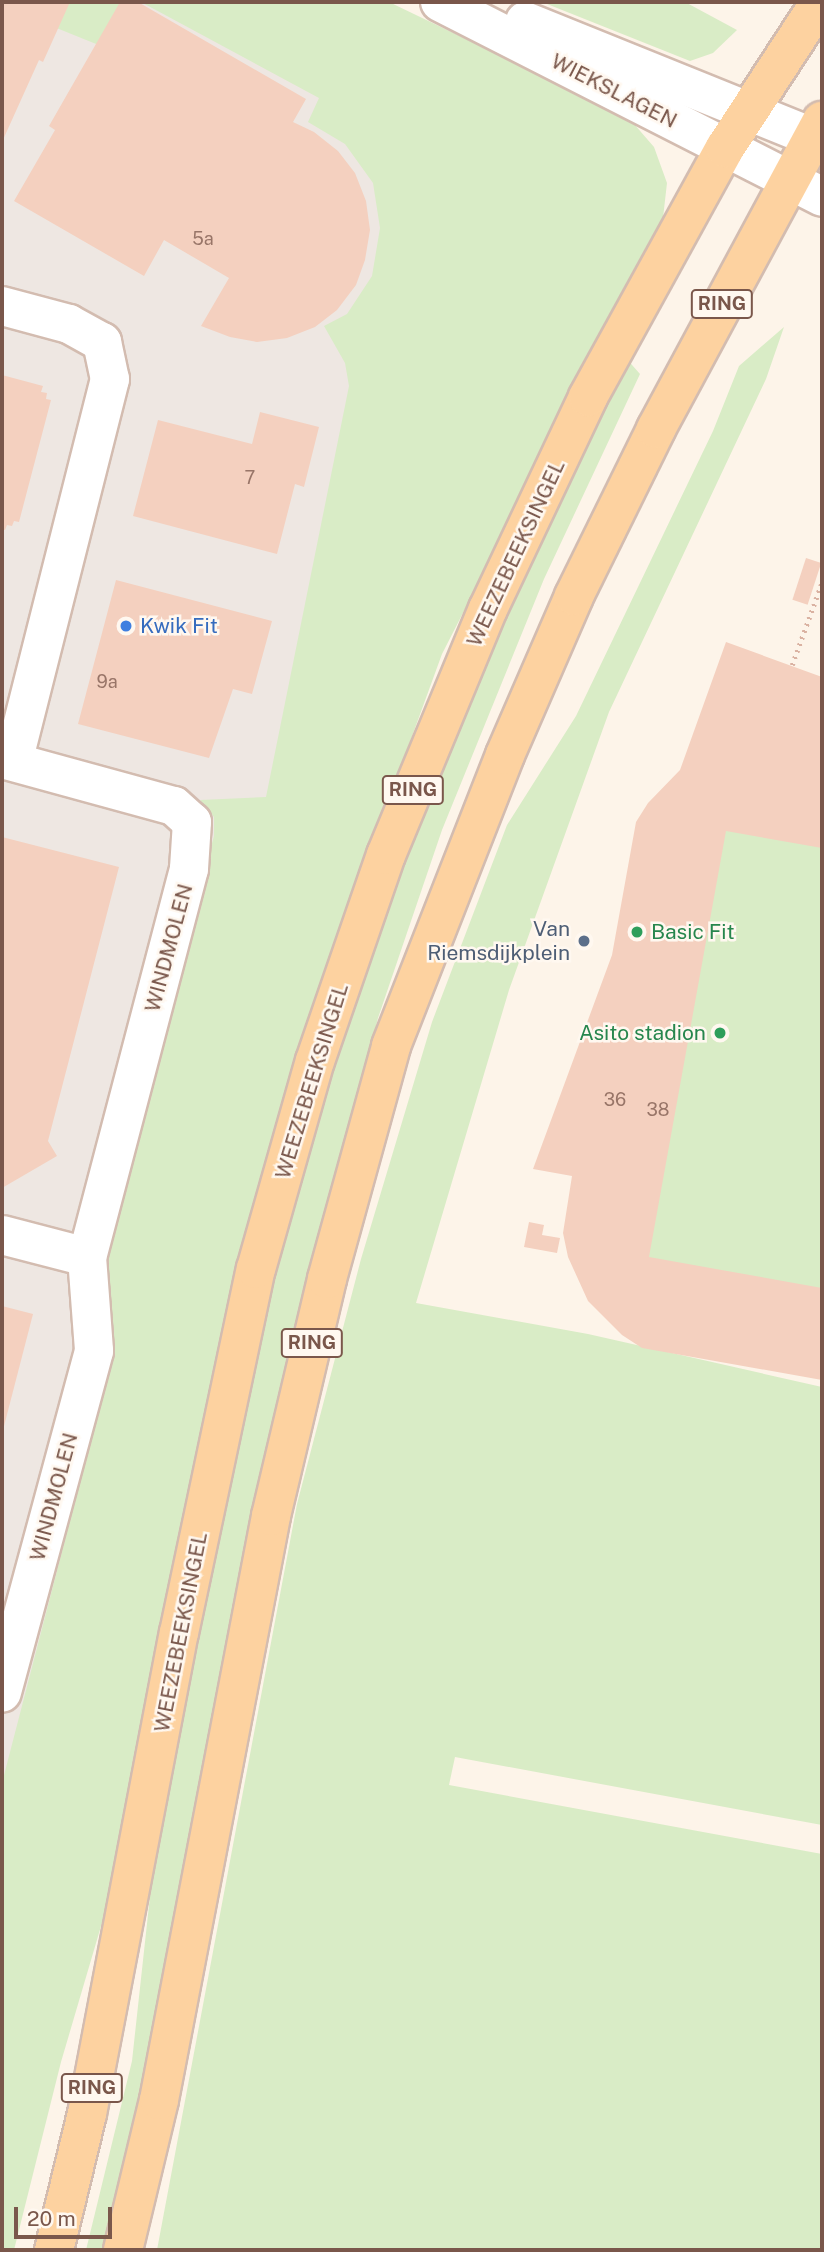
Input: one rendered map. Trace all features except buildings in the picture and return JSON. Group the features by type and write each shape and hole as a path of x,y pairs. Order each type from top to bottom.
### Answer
{"main road":[{"name":"WEEZEBEEKSINGEL","path":"54,2250 87,2114 179,1633 256,1269 315,1061 386,855 488,610 588,397 725,148 820,2"},
{"name":"RING","path":"123,2250 159,2100 271,1516 327,1279 391,1046 505,755 575,596 656,429 789,179 819,132"}],"street":[{"name":"WIEKSLAGEN","path":"440,2 822,197"},
{"name":"WIEKSLAGEN","path":"478,2 748,110 819,132"},
{"name":"WINDMOLEN","path":"2,306 69,324 102,342 110,379 7,760 174,806 192,822 189,869 87,1257 94,1351 16,1582 2,1693"},
{"path":"2,1235 87,1257"}],"path":[{"path":"792,665 822,582"}],"shaded area":[{"path":"2,2 275,2 525,138 2,1973"}],"green space":[{"path":"2,2 131,2 106,48 2,6"},
{"path":"141,2 389,2 628,117 654,147 667,183 663,218 643,261 442,654 364,868 241,1262 193,1471 114,1882 61,2062 14,2250 2,2250 2,1783 74,1505 107,1348 110,1311 104,1240 214,836 214,817 200,800 266,797 349,386 345,363 324,326 347,314 372,276 380,228 373,183 345,144 308,122 319,98"},
{"path":"542,2 685,2 737,30 713,53 690,61"},
{"path":"784,327 766,379 609,712 509,990 416,1303 588,1334 822,1387 822,1825 455,1757 449,1785 822,1854 822,2250 157,2250 297,1504 361,1259 432,1022 507,825 576,716 713,431 739,366"},
{"path":"625,357 640,374 544,579 442,830 378,1018 247,1547 157,2012 118,2191 103,2250 86,2250 132,2061 158,1823 263,1319 306,1153 390,886 521,569"},
{"name":"Asito stadion","path":"767,764 822,774 822,1361 647,1330 654,824"}],"place":[{"name":"Kwik Fit","path":"126,626"},
{"name":"Basic Fit","path":"637,932"},
{"name":"Van Riemsdijkplein","path":"584,941"},
{"name":"Asito stadion","path":"720,1033"}]}
